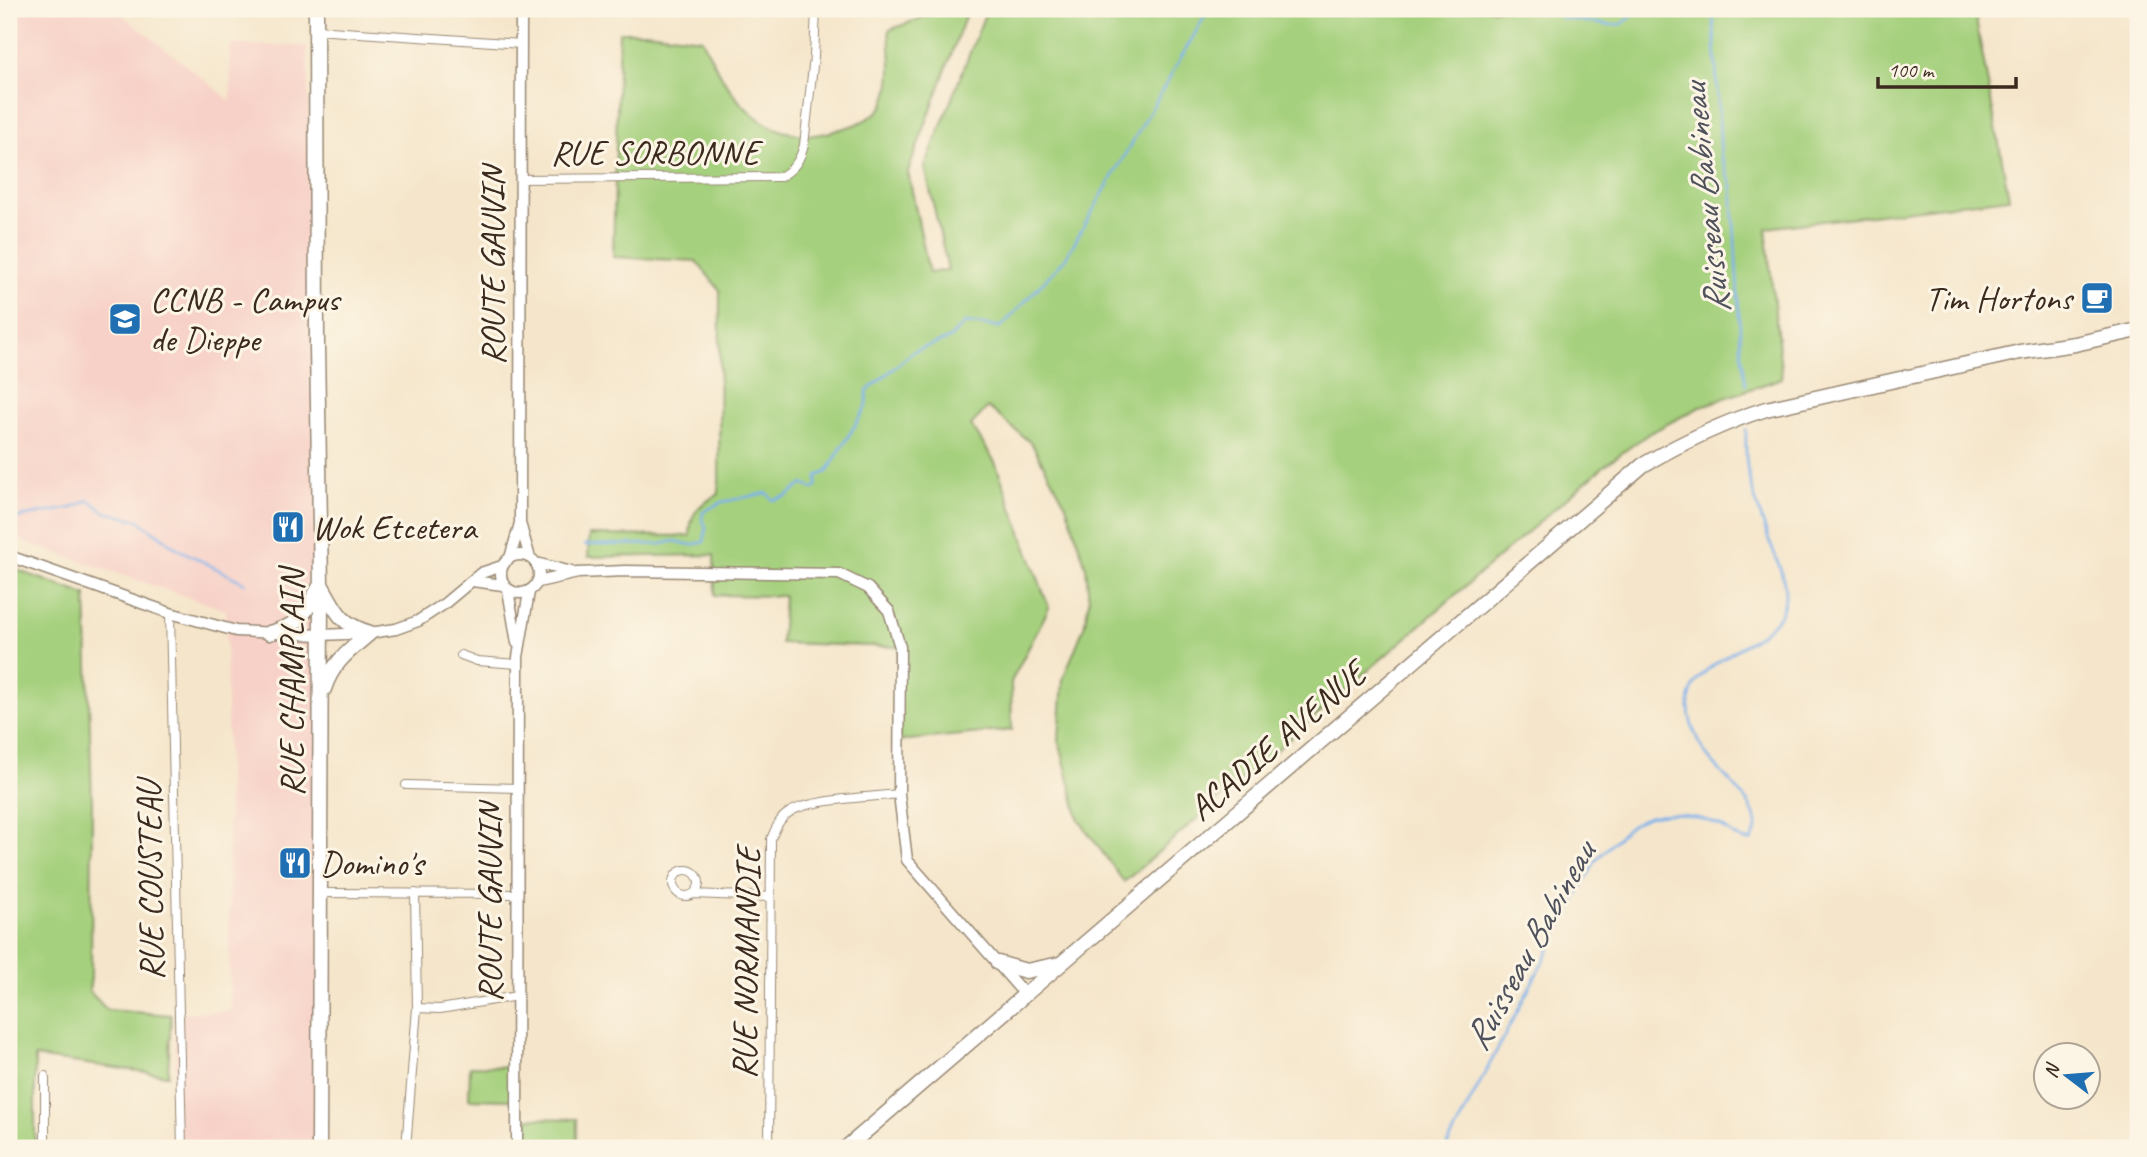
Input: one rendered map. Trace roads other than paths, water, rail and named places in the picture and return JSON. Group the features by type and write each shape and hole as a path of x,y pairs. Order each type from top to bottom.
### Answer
{"main road":[{"name":"RUE CHAMPLAIN","path":"316,9 321,585 319,1148"},
{"name":"ACADIE AVENUE","path":"846,1148 1643,465 1690,438 1766,408 2020,352 2075,344 2138,330"},
{"path":"269,633 290,628 299,620 321,585 341,618 353,628 370,633"},
{"path":"321,701 329,674 343,656 370,633"},
{"path":"998,963 1026,971 1064,963"}],"street":[{"name":"ROUTE GAUVIN","path":"521,9 520,523 533,560"},
{"name":"RUE SORBONNE","path":"520,179 780,177 800,159 804,145 814,57 816,9"},
{"path":"315,30 521,44"},
{"name":"ROUTE GAUVIN","path":"506,562 520,523"},
{"path":"9,556 170,613 236,631 320,635 370,633 396,629 418,621 444,604 484,571 520,555 578,573"},
{"path":"533,560 539,569 538,582"},
{"path":"505,587 501,578 506,562"},
{"path":"472,581 505,587 518,594 528,592 538,582 578,573 625,571 839,574 868,588 890,611 900,647 899,794 906,860 1026,996"},
{"name":"ROUTE GAUVIN","path":"505,587 518,660"},
{"name":"ROUTE GAUVIN","path":"517,1148 518,660 528,592"},
{"name":"RUE COUSTEAU","path":"170,613 182,1148"},
{"path":"461,655 477,661 518,660"},
{"path":"407,785 518,788"},
{"name":"RUE NORMANDIE","path":"769,1148 771,839 779,822 790,811 815,804 899,794"},
{"path":"320,893 517,894"},
{"path":"406,1148 417,1009 415,893"},
{"path":"693,894 770,897"},
{"path":"417,1009 440,1009 517,996"},
{"path":"44,1076 45,1148"}],"waterway":[{"path":"584,545 661,544 675,541 691,545 704,542 706,527 702,519 703,512 722,502 767,493 773,500 787,496 803,484 814,489 817,476 827,472 867,405 867,391 914,351 949,339 965,323 1001,327 1065,259 1209,9"},
{"name":"Ruisseau Babineau","path":"1549,9 1562,18 1608,25 1622,24 1639,9"},
{"name":"Ruisseau Babineau","path":"1713,9 1721,157 1732,186 1741,349 1746,385"},
{"name":"Ruisseau Babineau","path":"1446,1148 1596,860 1618,837 1632,825 1663,814 1686,815 1708,821 1747,841 1751,841 1756,830 1750,806 1702,748 1689,713 1691,692 1699,679 1711,667 1768,628 1784,606 1781,572 1748,472 1746,430"},
{"path":"9,519 72,508 89,500 105,512 138,520 178,549 245,583"}],"place":[{"name":"Tim Hortons","path":"2097,298"},
{"name":"CCNB - Campus de Dieppe","path":"125,319"},
{"name":"Wok Etcetera","path":"288,527"},
{"name":"Domino's","path":"295,863"}]}
